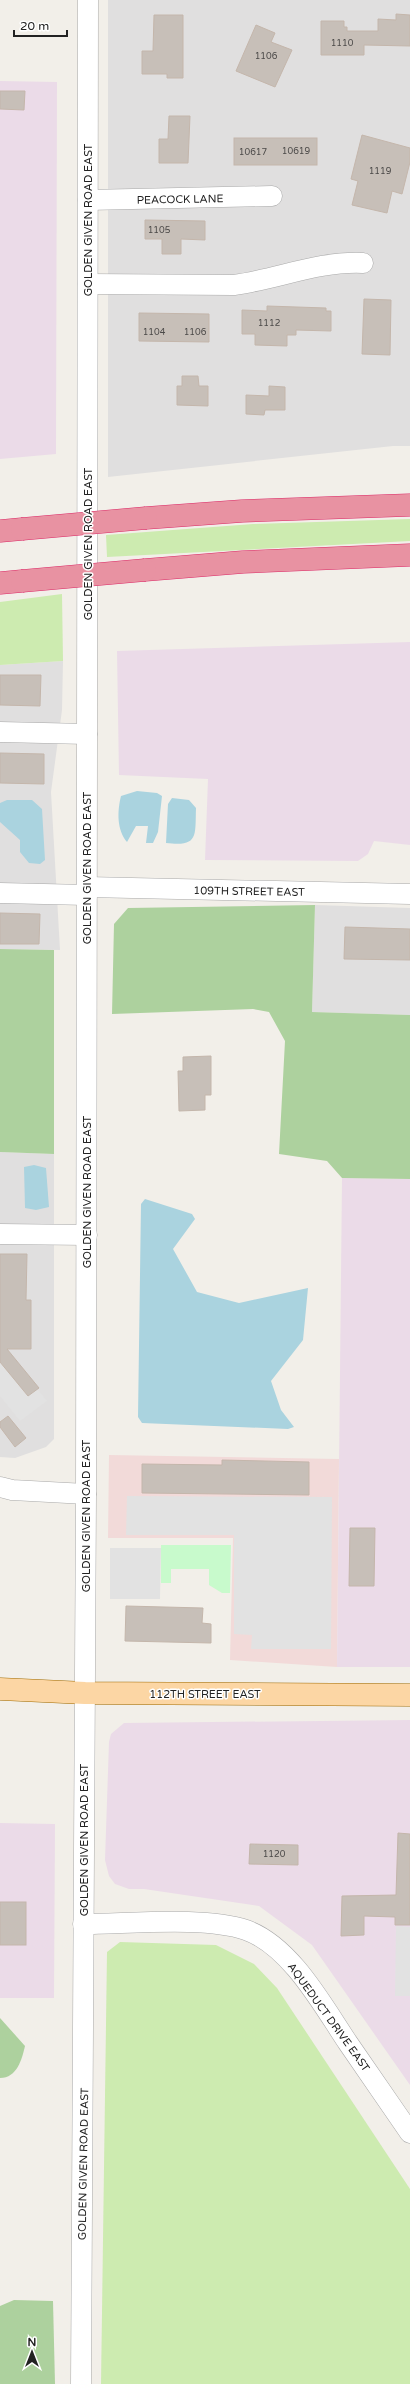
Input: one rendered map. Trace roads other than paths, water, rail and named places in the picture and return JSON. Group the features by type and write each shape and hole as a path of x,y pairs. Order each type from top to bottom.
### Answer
{"highway":[{"path":"0,531 242,511 410,505"},
{"path":"0,583 243,562 410,555"}],"main road":[{"name":"112TH STREET EAST","path":"0,1689 85,1693 410,1695"}],"street":[{"name":"GOLDEN GIVEN ROAD EAST","path":"81,2384 87,1235 88,0"},
{"name":"PEACOCK LANE","path":"88,200 272,196"},
{"path":"88,284 234,285 256,282 317,265 342,262 364,263"},
{"path":"0,732 87,734"},
{"name":"109TH STREET EAST","path":"0,893 87,891 410,894"},
{"path":"0,1234 87,1235"},
{"path":"0,1487 12,1490 86,1494"},
{"name":"AQUEDUCT DRIVE EAST","path":"83,1924 190,1923 227,1925 247,1930 272,1945 296,1969 410,2133"}],"water":[{"path":"137,791 157,793 162,796 158,832 153,843 146,843 148,826 136,826 127,842 121,832 119,808 121,796"},
{"path":"172,798 189,800 196,808 195,832 190,841 177,844 166,843 168,804"},
{"path":"7,800 32,800 42,809 45,860 40,864 29,863 20,852 20,840 0,822 0,803"},
{"path":"34,1165 46,1168 49,1207 36,1210 25,1208 24,1167"},
{"path":"145,1199 192,1214 195,1219 173,1249 197,1292 239,1303 308,1288 303,1340 271,1381 281,1410 294,1427 288,1429 142,1423 138,1417 141,1204"}]}
